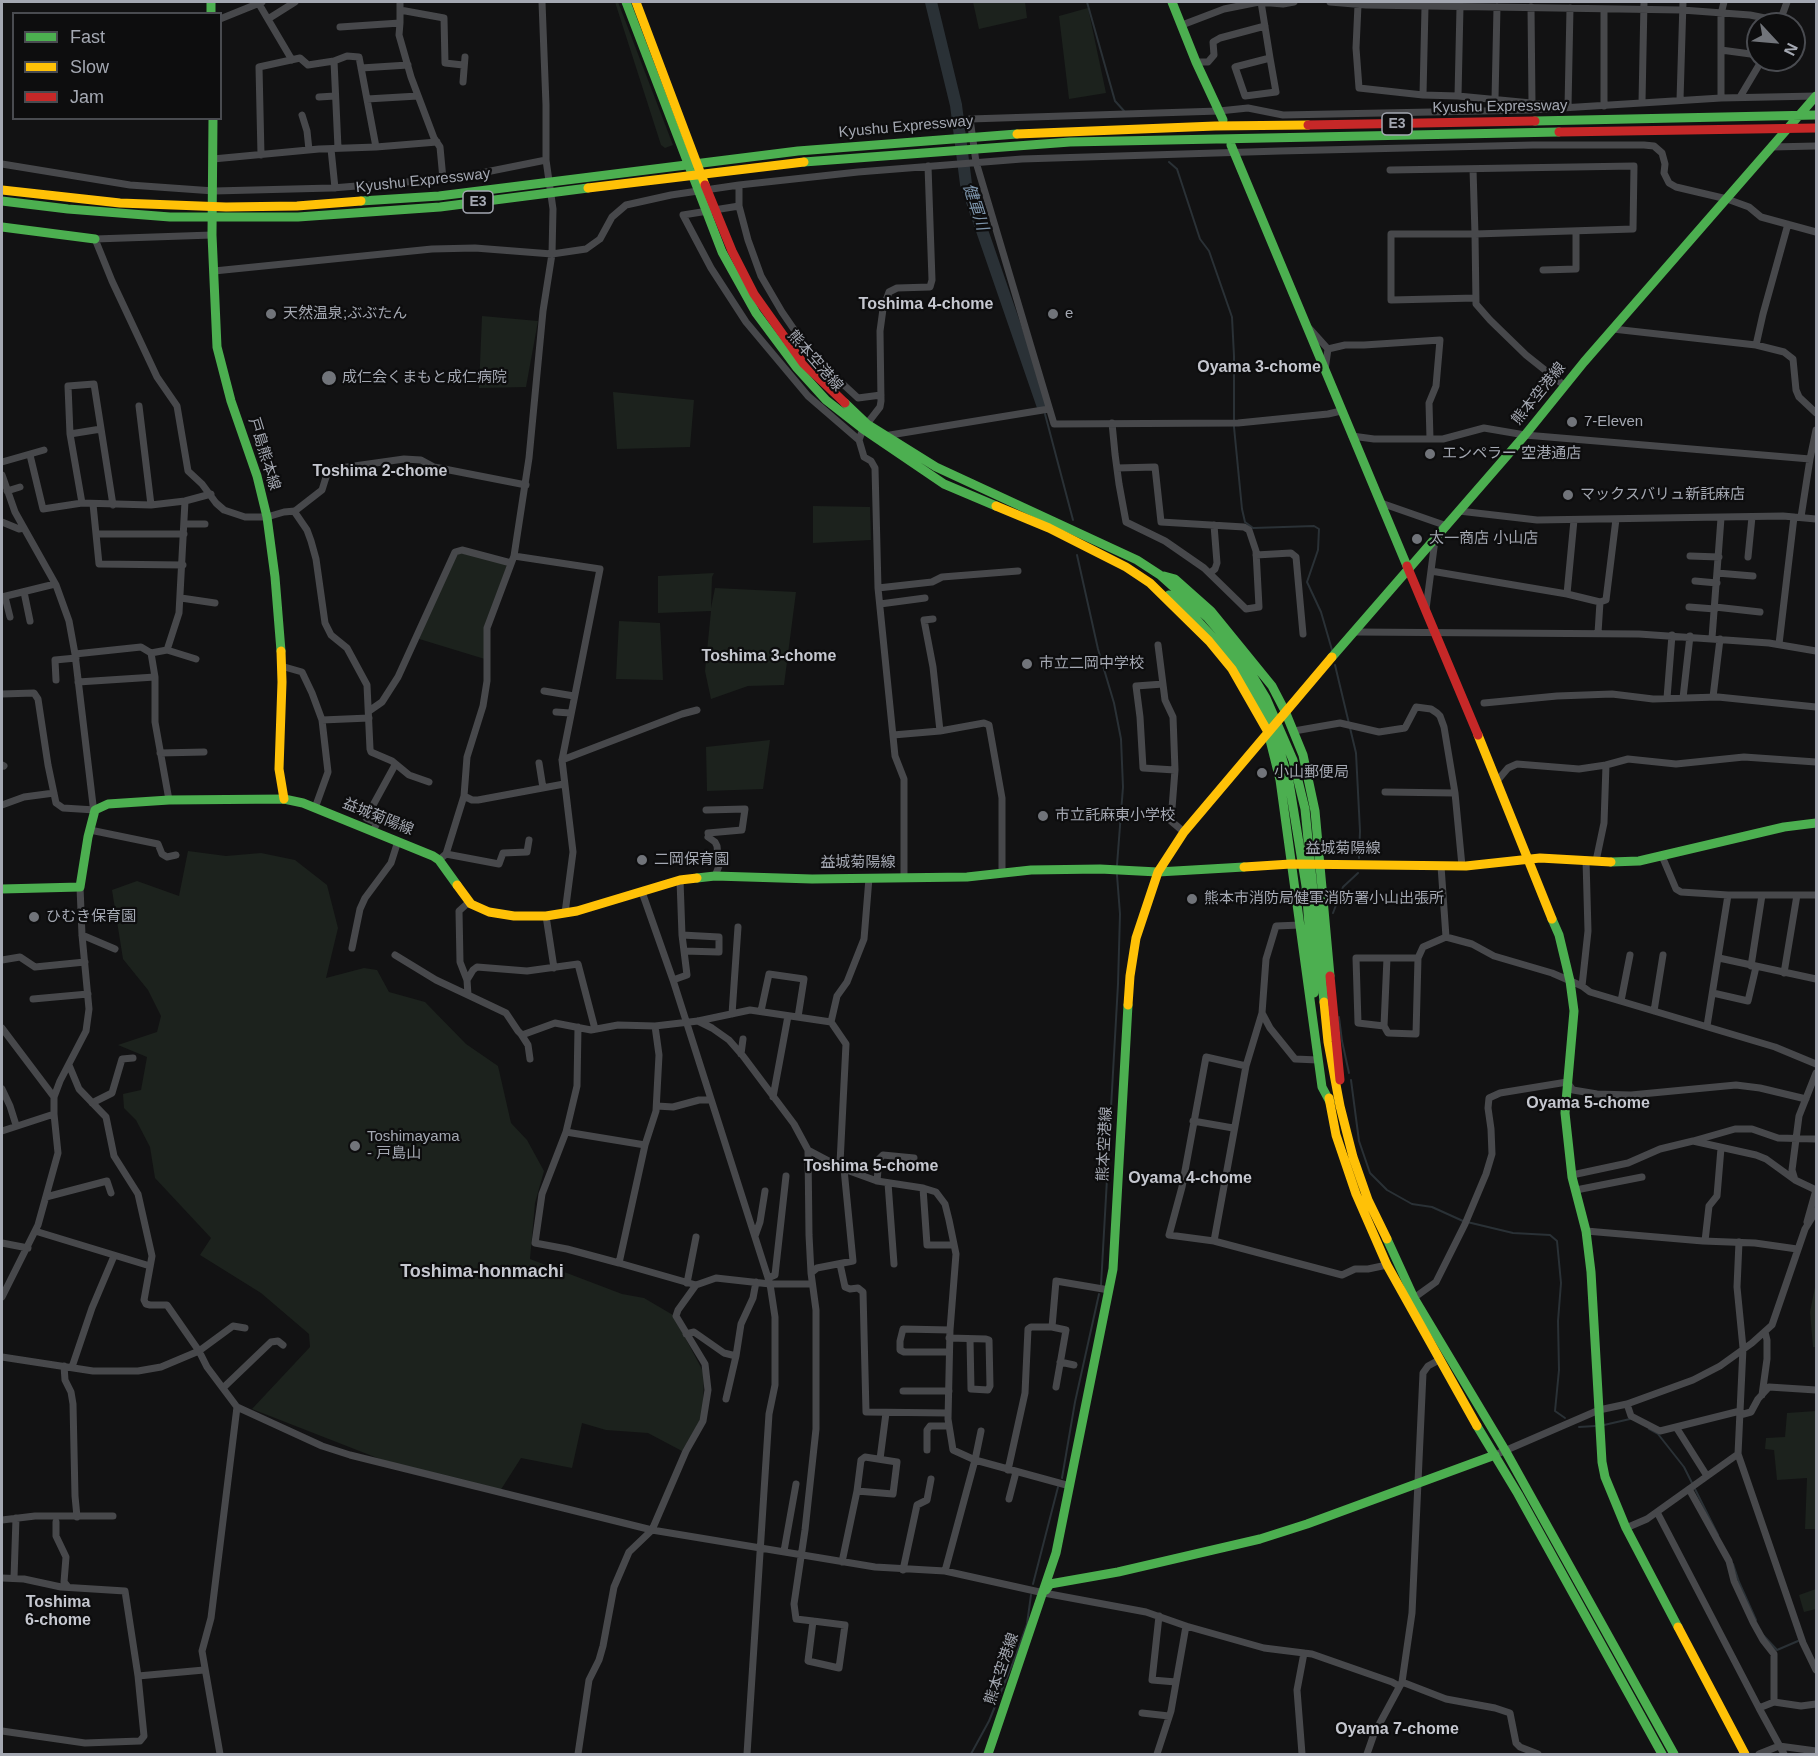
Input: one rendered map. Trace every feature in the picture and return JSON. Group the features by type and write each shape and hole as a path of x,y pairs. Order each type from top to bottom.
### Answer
{"main road":[{"name":"熊本空港線","path":"626,2 677,123"},
{"name":"熊本空港線","path":"636,2 731,271 756,313 813,386 944,484 1049,528 1126,567 1151,584 1209,641 1232,669 1268,731 1280,780 1322,1087 1330,1102"},
{"path":"1172,2 1196,62 1221,115"},
{"name":"熊本空港線","path":"988,1755 1056,1553 1109,1290 1113,1269 1130,976 1136,938 1158,872 1184,832 1268,731 1526,435 1565,386 1778,138 1815,98"},
{"name":"Kyushu Expressway","path":"2,190 69,199 170,206 309,206 439,196 798,151 978,136 1215,126 1816,115"},
{"name":"戸島熊本線","path":"213,120 213,235 218,353 231,401 257,476 267,517 275,577 281,666 279,769 285,799"},
{"name":"Kyushu Expressway","path":"2,201 170,217 298,217 440,207 799,162 979,148 1163,139 1816,128"},
{"path":"1232,149 1409,569 1559,935 1570,981 1574,1011 1565,1113 1572,1175 1586,1231 1591,1272 1602,1462 1605,1476 1626,1528 1745,1755"},
{"path":"2,227 95,239"},
{"name":"熊本空港線","path":"880,437 936,467 1094,539 1137,560 1159,574 1175,579 1211,611 1265,677 1286,711 1303,755 1315,811 1340,1076 1338,1093"},
{"name":"熊本空港線","path":"1159,574 1184,606 1230,656 1256,694 1269,719 1281,752 1290,782 1306,886 1315,998 1330,1077 1330,1102 1336,1135 1356,1194 1387,1265 1505,1450 1674,1755"},
{"name":"熊本空港線","path":"1151,584 1173,592"},
{"name":"益城菊陽線","path":"95,810 108,804 169,800 285,799 315,808 443,857 469,902 480,909 497,914 546,916 566,913 680,880 715,876 968,877 1031,870 1100,869 1158,872 1291,864 1462,866 1528,859 1639,861 1784,827 1816,822"},
{"path":"2,889 80,887 95,810"},
{"name":"熊本空港線","path":"1330,1077 1338,1093 1353,1157 1368,1200 1410,1300 1439,1360 1597,1634 1662,1755"},
{"path":"1044,1593 1050,1584 1119,1572 1260,1539 1495,1455"}],"street":[{"path":"268,19 295,2"},
{"path":"400,2 399,35 418,96 440,147 443,179"},
{"path":"529,840 526,852 503,853 499,864 443,857 464,796 467,758 483,706 487,681 487,628 512,560 526,485 543,311 552,254 553,209 546,163 542,2"},
{"path":"1261,2 1276,92 1245,96 1235,67 1270,58"},
{"path":"1182,25 1224,9 1261,2 1283,4 1294,2"},
{"path":"1330,2 1425,7 1445,4 1460,7 1479,4 1497,7 1570,8 1583,5 1604,9 1682,10 1746,15"},
{"path":"1642,102 1642,11 1644,2"},
{"path":"1680,100 1683,2"},
{"path":"1720,98 1721,14 1724,2"},
{"path":"222,18 261,3 292,60"},
{"path":"1358,5 1356,48 1359,88 1568,107"},
{"path":"1423,95 1425,7"},
{"path":"1458,96 1460,7"},
{"path":"1495,99 1497,7"},
{"path":"1531,7 1532,103"},
{"path":"1568,107 1570,8"},
{"path":"1604,9 1604,106"},
{"path":"400,10 444,18 445,63 464,61 464,82"},
{"path":"340,27 400,23"},
{"path":"1196,62 1208,62 1214,55 1214,42 1220,38 1265,26"},
{"path":"1721,50 1746,53"},
{"path":"261,154 260,67 300,58 308,65 334,61 347,56 359,57 376,147"},
{"path":"334,61 335,188"},
{"path":"361,68 408,65"},
{"path":"1740,97 1755,72"},
{"path":"319,97 335,96"},
{"path":"367,99 418,96"},
{"path":"1341,411 1235,423 1054,424 976,162 970,119 1221,115 1248,108 1283,115 1530,110 1740,97 1815,98"},
{"path":"302,115 308,131 309,150"},
{"path":"213,159 334,148 437,142"},
{"path":"214,271 432,249 475,248 552,254 586,249 594,244 600,239 612,217 626,205 671,195 739,185 976,162 1232,149 1533,145 1654,146 1662,153 1665,164 1664,173 1669,183 1681,189 1727,199 1749,207 1761,217 1816,232"},
{"path":"1771,147 1816,146"},
{"path":"2,164 130,185 214,191 335,188 443,179 546,163"},
{"path":"859,440 865,427 880,407 880,331 883,309 889,292 897,288 930,287 932,280 928,166"},
{"path":"1390,170 1634,166 1633,229 1391,234 1391,300 1476,298"},
{"path":"1473,169 1476,303 1526,355 1565,386"},
{"path":"739,185 739,206 761,276 804,344 831,374 858,398 881,395"},
{"path":"739,206 683,215 711,268 753,330 808,396 859,440 864,458 871,461 875,468 878,588 895,756 904,779 904,878"},
{"path":"1756,345 1788,224"},
{"path":"1543,270 1576,269 1576,231"},
{"path":"213,235 95,239 157,377 177,406 188,471 224,510 245,517 267,517 284,512 294,512 322,489 327,474 333,469 383,461 421,460 434,467 526,485"},
{"path":"1306,326 1328,350 1325,371"},
{"path":"1614,329 1756,345 1784,352 1793,359 1796,390 1806,405 1816,413"},
{"path":"1328,350 1345,345 1440,340 1436,386 1429,402 1430,439"},
{"path":"82,503 70,434 68,386 93,384 113,505"},
{"path":"139,406 151,505"},
{"path":"880,437 1049,409"},
{"path":"1112,423 1117,468 1125,522 1165,541 1210,573 1244,607 1259,607 1256,555 1250,530 1244,527 1161,522 1155,467 1117,468"},
{"path":"1352,436 1374,439 1443,439 1484,428 1526,435 1810,459"},
{"path":"70,434 101,429"},
{"path":"1779,644 1797,517 1816,430"},
{"path":"2,462 44,450"},
{"path":"30,455 43,509 82,503 151,505 184,501 211,494"},
{"path":"2,475 24,528 56,584 69,621 95,810 63,808 56,803 38,699 34,693 2,694"},
{"path":"7,491 20,487"},
{"path":"167,650 179,613 181,598 184,501"},
{"path":"1381,503 1447,526"},
{"path":"93,504 99,564 183,565"},
{"path":"1459,511 1538,520 1752,517 1816,519"},
{"path":"294,512 307,530 311,541 316,559 325,623 331,635 347,648 368,685 370,749 409,775 429,783"},
{"path":"1748,557 1752,517"},
{"path":"1713,697 1715,608 1721,518"},
{"path":"1431,571 1567,594 1600,602 1606,600 1616,519"},
{"path":"1567,594 1574,520"},
{"path":"2,522 19,529 24,528"},
{"path":"184,524 205,524"},
{"path":"1210,573 1217,563 1214,525"},
{"path":"96,534 184,534"},
{"path":"1426,612 1435,539"},
{"path":"322,720 369,715 382,702 398,677 455,552 462,550 512,560 600,569 562,760 573,852 566,913"},
{"path":"1256,555 1291,553 1296,557 1303,634"},
{"path":"1690,556 1719,557"},
{"path":"878,588 932,582 942,577 1018,571"},
{"path":"1718,573 1752,576"},
{"path":"1695,581 1717,583"},
{"path":"10,617 3,597 56,584"},
{"path":"24,592 30,621"},
{"path":"181,598 215,603"},
{"path":"880,604 925,598"},
{"path":"1598,633 1600,602"},
{"path":"1689,607 1760,612"},
{"path":"933,619 924,620 933,667 940,731"},
{"path":"1354,632 1598,633 1690,636 1779,644 1816,651"},
{"path":"1667,698 1672,636"},
{"path":"1683,698 1690,636"},
{"path":"1158,645 1165,700 1173,717 1175,770 1171,821 1184,832"},
{"path":"56,680 55,660 75,656 141,647 151,653 167,650 196,659"},
{"path":"151,653 155,677 154,722 169,800"},
{"path":"281,666 302,672 322,720 328,772 315,808"},
{"path":"78,682 155,677"},
{"path":"1163,684 1136,686 1143,768 1175,770"},
{"path":"544,692 574,696"},
{"path":"1484,703 1599,694 1667,698 1713,697 1816,707"},
{"path":"1294,731 1340,723 1379,732 1405,728 1416,707 1431,709 1440,716 1455,793 1462,866"},
{"path":"562,760 697,710"},
{"path":"556,711 570,713"},
{"path":"893,735 940,731 984,723 989,726 1002,798 1002,873"},
{"path":"160,753 204,752"},
{"path":"1497,781 1508,768 1517,765 1579,769 1628,759 1676,764 1744,757 1816,762"},
{"path":"539,763 543,788"},
{"path":"373,831 377,823 366,818 395,765"},
{"path":"1582,986 1588,931 1591,861 1604,824 1605,765"},
{"path":"464,796 478,800 564,784"},
{"path":"1385,792 1455,793"},
{"path":"2,805 24,797 54,793"},
{"path":"706,810 745,809 742,830 708,835 717,846 718,866 715,876"},
{"path":"90,830 158,844 162,854 167,857 176,855"},
{"path":"352,948 360,909 365,898 391,863 398,841"},
{"path":"1662,856 1676,889 1681,892 1728,895 1816,895"},
{"path":"1441,866 1446,937"},
{"path":"831,1022 838,993 848,982 864,939 868,878"},
{"path":"673,980 687,975 682,935 680,880"},
{"path":"2,1297 28,1248 46,1197 58,1153 54,1096 86,1031 89,1009 80,887"},
{"path":"642,892 673,980 769,1281 775,1317 775,1385 769,1414 747,1755"},
{"path":"1707,1026 1728,895"},
{"path":"1713,993 1748,1001 1762,895"},
{"path":"1784,973 1797,896"},
{"path":"468,995 467,980 460,963 459,911 469,902"},
{"path":"546,916 554,968"},
{"path":"1214,1241 1246,1066 1262,1013 1266,959 1276,926 1300,925"},
{"path":"732,1014 738,927"},
{"path":"82,935 115,948"},
{"path":"682,935 719,937 719,952 684,951"},
{"path":"1387,958 1384,1026 1388,1033 1416,1034 1418,958 1423,947 1446,937 1472,944 1494,956 1528,965 1570,981 1590,992 1707,1026 1796,1055 1816,1064"},
{"path":"395,955 436,980 506,1013 525,1038 530,1059"},
{"path":"1621,1001 1630,955"},
{"path":"1654,1011 1663,974 1663,955"},
{"path":"2,960 20,957 35,967 85,962"},
{"path":"1384,1026 1358,1023 1356,958 1418,958"},
{"path":"1719,958 1816,979"},
{"path":"467,980 472,970 477,968 527,971 578,964 595,1029"},
{"path":"761,1011 769,974 804,980 798,1017"},
{"path":"33,999 88,994"},
{"path":"520,1034 525,1035 555,1023 595,1029 618,1026 655,1026 698,1021 750,1010 831,1022 846,1044 840,1163 844,1169 853,1261 817,1268 811,1273"},
{"path":"1262,1013 1270,1028 1295,1059 1318,1060"},
{"path":"773,1097 788,1016"},
{"path":"698,1021 729,1040 741,1054 797,1129 808,1150 809,1235 816,1310 816,1429 794,1604 796,1619 813,1621 845,1625 839,1668 808,1662 813,1621"},
{"path":"619,1263 645,1145 657,1106 659,1055 655,1026"},
{"path":"578,1027 577,1086 566,1132 542,1194 535,1243 567,1249 696,1286"},
{"path":"2,1028 54,1096"},
{"path":"741,1054 744,1039"},
{"path":"1246,1066 1206,1057 1182,1187 1169,1235 1214,1241 1342,1275 1355,1269 1387,1265"},
{"path":"92,1103 112,1092 122,1059 133,1058"},
{"path":"69,1065 79,1089 106,1118 114,1156 138,1194 152,1256 144,1300 150,1305 167,1305 199,1351 207,1367 237,1407 322,1446 350,1455 652,1530 842,1562 903,1570 945,1571 1159,1616 1264,1648 1304,1653 1446,1699 1510,1713 1516,1743 1538,1755"},
{"path":"1795,1180 1792,1170 1799,1116 1816,1072"},
{"path":"1410,1300 1436,1282 1466,1222 1486,1174 1492,1154 1489,1098 1500,1093 1567,1082 1573,1090 1597,1094 1631,1095 1736,1085 1806,1099"},
{"path":"2,1089 16,1125"},
{"path":"657,1106 673,1107 699,1100 710,1100"},
{"path":"2,1131 54,1114"},
{"path":"1193,1121 1233,1128"},
{"path":"1572,1175 1628,1163 1660,1149 1735,1129 1752,1129 1778,1138 1816,1139"},
{"path":"566,1132 645,1145"},
{"path":"1495,1455 1599,1410 1627,1404 1693,1380 1720,1366 1772,1325 1816,1190 1795,1180 1766,1159 1756,1155 1693,1141"},
{"path":"1705,1241 1709,1206 1717,1196 1721,1148"},
{"path":"808,1150 844,1169 878,1181 936,1192 945,1204 956,1254 949,1334 948,1391 949,1426 953,1450 975,1460 1070,1486"},
{"path":"878,1181 879,1159 883,1155 914,1158"},
{"path":"769,1281 775,1275 786,1176"},
{"path":"1576,1190 1642,1177"},
{"path":"46,1197 107,1181 111,1193"},
{"path":"888,1183 894,1264"},
{"path":"923,1188 925,1242 927,1245 954,1245"},
{"path":"754,1236 760,1222 765,1191"},
{"path":"1804,1228 1816,1211"},
{"path":"35,1231 150,1266"},
{"path":"1586,1231 1739,1242 1797,1249"},
{"path":"687,1283 696,1237"},
{"path":"1739,1242 1737,1287 1743,1348 1738,1454 1803,1643 1816,1670"},
{"path":"2,1243 28,1248"},
{"path":"77,1516 73,1404 71,1392 65,1380 68,1367 114,1256"},
{"path":"840,1264 845,1287 858,1288 863,1292 866,1412 948,1413"},
{"path":"578,1755 589,1680 603,1646 614,1587 630,1552 652,1530 686,1451 703,1421 708,1382 705,1364 676,1313 696,1286 716,1278 812,1284"},
{"path":"1052,1327 1056,1281 1109,1290"},
{"path":"726,1399 741,1324 753,1298 756,1282"},
{"path":"2,1357 114,1372 148,1370 199,1351 231,1327 245,1328"},
{"path":"1009,1499 1025,1393 1028,1329 1030,1327 1052,1327 1066,1330 1056,1387"},
{"path":"949,1352 904,1352 900,1350 903,1329 988,1340 990,1386 988,1390 971,1389 970,1339"},
{"path":"686,1334 690,1331 694,1332 724,1353 736,1356"},
{"path":"1762,1395 1767,1359 1765,1332"},
{"path":"223,1388 271,1342 278,1341 283,1345"},
{"path":"1367,1755 1374,1734 1401,1684 1412,1613 1423,1373 1428,1366 1439,1360"},
{"path":"1060,1362 1074,1365"},
{"path":"1627,1404 1631,1416 1660,1431 1751,1412 1758,1399 1769,1387 1816,1390"},
{"path":"903,1391 948,1391"},
{"path":"220,1755 202,1652 211,1618 237,1407"},
{"path":"880,1459 886,1413"},
{"path":"927,1450 927,1430 930,1426 949,1426"},
{"path":"1676,1427 1707,1476"},
{"path":"945,1571 981,1431"},
{"path":"1626,1528 1647,1519 1738,1454"},
{"path":"842,1562 861,1460 865,1457 894,1460 898,1464 895,1492 891,1495 857,1491"},
{"path":"903,1570 917,1505 927,1500 931,1479"},
{"path":"784,1551 796,1484"},
{"path":"1692,1487 1729,1561 1734,1581 1753,1622 1774,1654 1774,1702"},
{"path":"1657,1512 1784,1755"},
{"path":"2,1520 113,1516"},
{"path":"14,1578 16,1518"},
{"path":"56,1522 56,1536 66,1557 64,1582 68,1587"},
{"path":"2,1578 68,1587 96,1586 125,1591 138,1676 144,1736 140,1741 85,1743 2,1731"},
{"path":"1159,1616 1152,1680 1176,1682"},
{"path":"1157,1755 1169,1716 1186,1626"},
{"path":"1302,1755 1298,1690 1304,1653"},
{"path":"138,1676 204,1670"},
{"path":"1759,1708 1774,1702 1793,1705 1816,1704"},
{"path":"1142,1713 1169,1716"},
{"path":"1759,1755 1779,1746 1816,1751"}],"shaded area":[{"path":"615,2 618,2 673,145 665,148 661,145"},
{"path":"973,2 1025,2 1027,18 979,29"},
{"path":"1088,8 1106,93 1069,99 1059,16"},
{"path":"482,316 538,321 526,387 479,388"},
{"path":"613,392 694,400 690,447 617,449"},
{"path":"813,506 870,507 871,540 813,543"},
{"path":"455,552 511,563 487,628 488,660 416,638"},
{"path":"714,573 711,608 715,588 796,592 784,685 748,686 711,699 705,671 711,611 658,613 658,576"},
{"path":"619,621 660,623 663,680 616,679"},
{"path":"770,740 763,789 707,791 706,747"},
{"path":"188,851 226,856 261,853 295,860 327,885 338,928 326,978 364,968 377,970 389,992 425,1002 466,1044 498,1066 511,1123 527,1140 544,1171 535,1203 530,1259 622,1294 644,1298 673,1315 704,1373 703,1411 682,1451 648,1433 606,1430 582,1423 572,1468 521,1458 500,1491 403,1468 252,1409 310,1347 309,1334 261,1293 200,1255 211,1238 155,1178 150,1147 136,1120 124,1108 123,1094 141,1090 147,1057 118,1045 157,1032 161,1016 148,990 123,959 112,890 137,881 179,896"},
{"path":"1816,1282 1816,1347 1813,1347 1810,1312"},
{"path":"1816,1411 1816,1529 1805,1529 1807,1478 1777,1480 1774,1450 1765,1449 1766,1438 1785,1437 1787,1413"},
{"path":"1816,1589 1816,1609 1804,1612 1799,1595"}],"waterway":[{"name":"健軍川","path":"931,2 956,105 966,184 1043,407"},
{"path":"1087,2 1115,101 1125,112"},
{"path":"1169,162 1177,169 1200,239 1209,251 1232,317 1234,427 1245,522 1253,528 1314,526 1319,529 1318,550 1307,582 1321,612 1332,650"},
{"path":"1045,414 1073,520"},
{"path":"1077,555 1121,739 1123,787 1117,865"},
{"path":"1335,665 1356,753 1359,858"},
{"path":"1333,913 1343,887 1358,873"},
{"path":"1101,1285 1118,984 1120,914 1117,875"},
{"path":"1339,1017 1349,1073"},
{"path":"1351,1080 1359,1141 1370,1173 1387,1190 1412,1204 1432,1207 1463,1221 1513,1233 1550,1235 1557,1241 1561,1283 1558,1321 1559,1370 1555,1411 1565,1418"},
{"path":"1062,1478 1075,1402 1099,1294"},
{"path":"1604,1425 1630,1419"},
{"path":"1579,1427 1595,1426"},
{"path":"1649,1429 1658,1434 1684,1467 1718,1535"},
{"path":"1033,1584 1058,1487"},
{"path":"1733,1564 1756,1620"},
{"path":"971,1754 989,1721 1016,1655 1027,1624 1031,1595"},
{"path":"1764,1636 1777,1650 1798,1641"}],"traffic: fast":[{"path":"211,2 211,12"},
{"path":"626,2 722,252 756,313 797,368 826,400 863,429 944,484 996,506"},
{"path":"1172,2 1223,120"},
{"path":"1332,657 1525,435 1584,362 1816,96"},
{"path":"1535,121 1816,115"},
{"path":"213,120 212,235 217,347 231,401 257,476 267,517 281,651"},
{"path":"804,162 1070,142 1559,132"},
{"path":"361,201 439,196 798,151 1017,134"},
{"path":"1231,145 1407,566"},
{"path":"2,201 170,217 298,217 440,207 588,188"},
{"path":"2,227 95,239"},
{"path":"845,403 867,424 936,467 1137,560 1160,575 1208,618 1240,655 1266,698 1293,760 1305,809 1324,1002"},
{"path":"1164,576 1175,579 1211,611 1272,686 1285,711 1303,755 1315,811 1330,976"},
{"path":"1169,595 1184,606 1230,656 1256,694 1275,734 1289,782 1306,886 1314,993"},
{"path":"1268,732 1280,780 1322,1087 1330,1102"},
{"path":"2,889 80,887 95,810 108,804 169,800 284,799 303,803 433,856 439,860 457,885"},
{"path":"1611,862 1639,861 1784,827 1816,823"},
{"path":"697,878 715,876 812,879 967,877 1031,870 1100,869 1158,872 1244,867"},
{"path":"1552,919 1559,935 1570,981 1574,1011 1565,1113 1572,1177 1586,1231 1591,1272 1602,1462 1605,1477 1626,1528 1678,1627"},
{"path":"988,1754 1056,1553 1113,1269 1128,1005"},
{"path":"1387,1239 1414,1298 1505,1450 1674,1754"},
{"path":"1477,1426 1518,1494 1662,1754"},
{"path":"1046,1590 1050,1584 1118,1572 1260,1539 1495,1455"}],"traffic: slow":[{"path":"636,2 705,185"},
{"path":"1017,134 1215,126 1308,125"},
{"path":"588,188 804,162"},
{"path":"2,190 120,203 226,207 297,206 361,201"},
{"path":"996,506 1049,528 1126,567 1150,583 1209,641 1232,669 1268,732"},
{"path":"281,651 279,769 284,799"},
{"path":"1128,1005 1136,938 1158,872 1184,832 1332,657"},
{"path":"1478,735 1552,919"},
{"path":"1244,867 1291,864 1466,866 1540,858 1611,862"},
{"path":"457,885 471,904 489,912 514,916 546,916 577,911 680,880 697,878"},
{"path":"1324,1002 1328,1042 1340,1106 1353,1157 1368,1200 1387,1239"},
{"path":"1329,1098 1336,1135 1356,1194 1387,1265 1477,1426"},
{"path":"1678,1627 1745,1754"}],"traffic: jam":[{"path":"1308,125 1535,121"},
{"path":"1559,132 1816,128"},
{"path":"705,185 732,251 754,294 803,363 845,403"},
{"path":"1407,566 1478,735"},
{"path":"1330,976 1340,1080"}],"place":[{"name":"天然温泉;ぶぶたん","path":"271,314"},
{"name":"e","path":"1053,314"},
{"name":"成仁会くまもと成仁病院","path":"329,378"},
{"name":"7-Eleven","path":"1572,422"},
{"name":"エンペラー 空港通店","path":"1430,454"},
{"name":"マックスバリュ新託麻店","path":"1568,495"},
{"name":"太一商店 小山店","path":"1417,539"},
{"name":"市立二岡中学校","path":"1027,664"},
{"name":"小山郵便局","path":"1262,773"},
{"name":"市立託麻東小学校","path":"1043,816"},
{"name":"二岡保育園","path":"642,860"},
{"name":"熊本市消防局健軍消防署小山出張所","path":"1192,899"},
{"name":"ひむき保育園","path":"34,917"},
{"name":"Toshimayama - 戸島山","path":"355,1146"}],"district":[{"name":"Toshima 4-chome","path":"926,305"},
{"name":"Oyama 3-chome","path":"1259,368"},
{"name":"Toshima 2-chome","path":"380,472"},
{"name":"Toshima 3-chome","path":"769,657"},
{"name":"Oyama 5-chome","path":"1588,1104"},
{"name":"Toshima 5-chome","path":"871,1167"},
{"name":"Oyama 4-chome","path":"1190,1179"},
{"name":"Toshima-honmachi","path":"482,1272"},
{"name":"Toshima 6-chome","path":"58,1612"},
{"name":"Oyama 7-chome","path":"1397,1730"}]}
